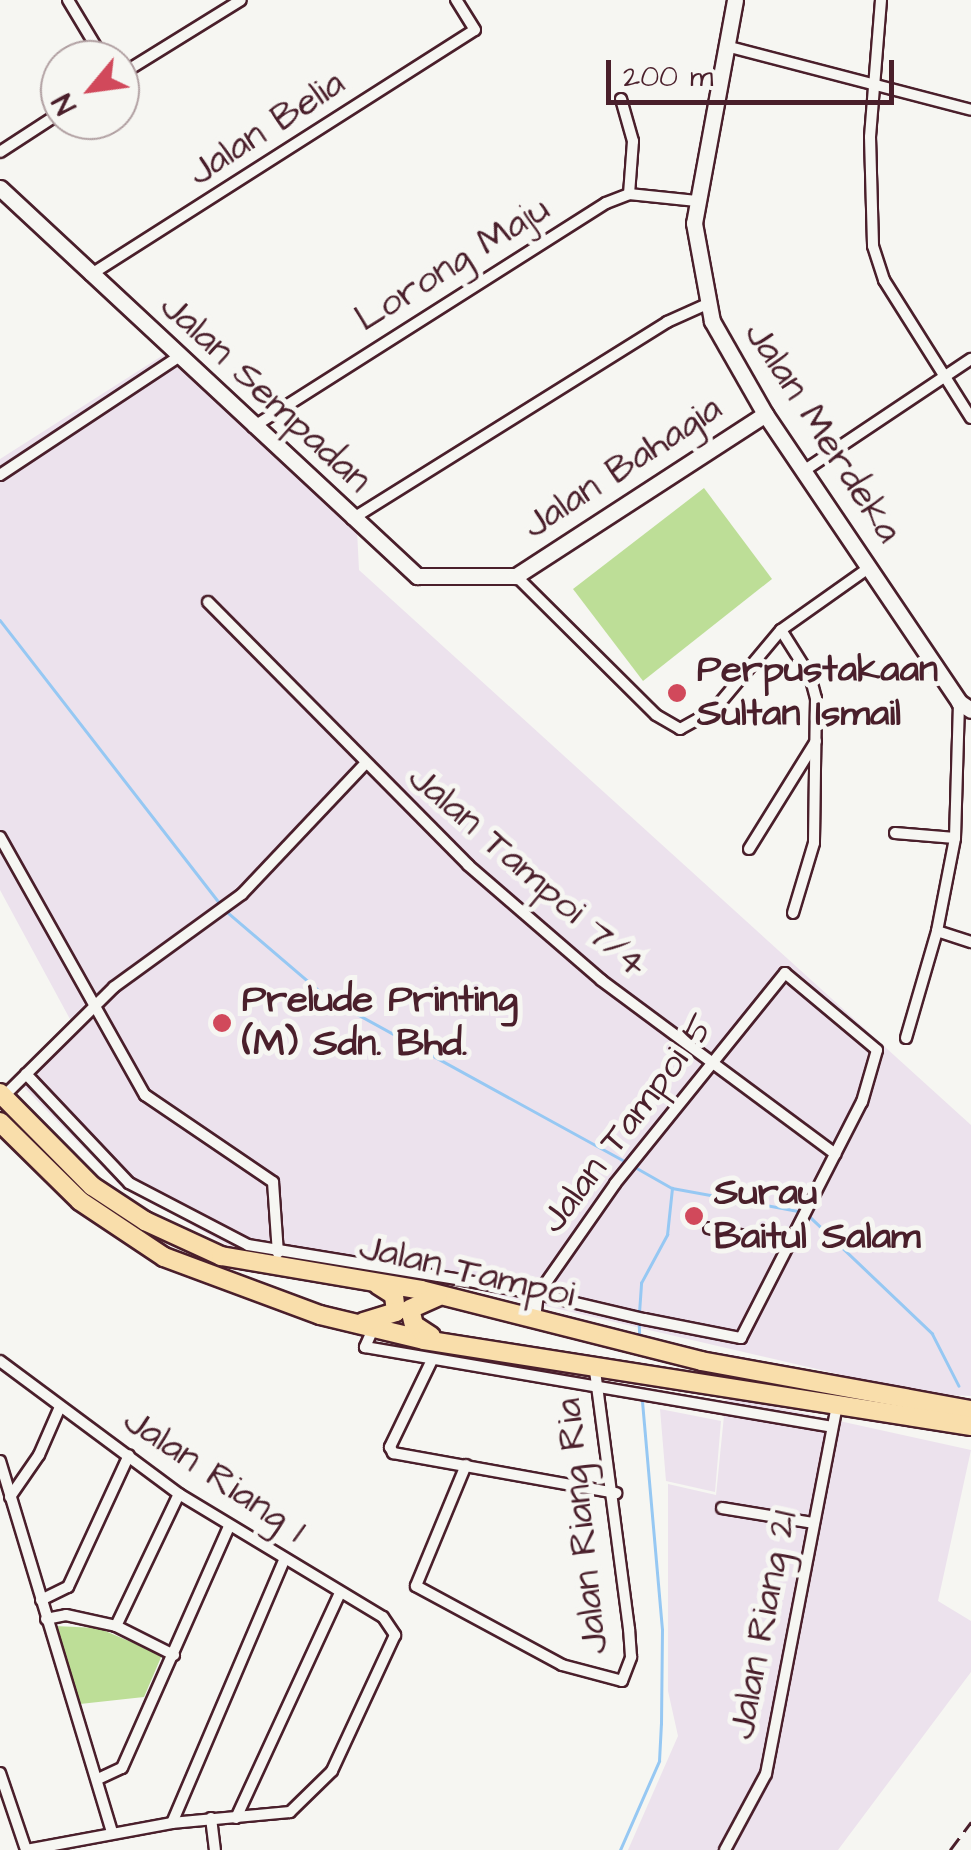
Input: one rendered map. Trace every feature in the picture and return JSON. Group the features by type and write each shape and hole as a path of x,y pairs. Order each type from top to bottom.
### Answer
{"main road":[{"name":"Jalan Tampoi","path":"1,1095 92,1186 146,1221 221,1256 277,1259 446,1297 629,1345 971,1410"},
{"name":"Jalan Tampoi","path":"0,1122 80,1201 164,1257 216,1281 345,1322 440,1342 594,1362 971,1426"},
{"path":"345,1322 373,1323 396,1312 388,1289 359,1277"},
{"path":"440,1342 414,1325 410,1309 420,1299 446,1297"}],"street":[{"path":"68,0 92,40"},
{"path":"140,63 241,0"},
{"name":"Jalan Belia","path":"90,276 475,30 456,0"},
{"name":"Jalan Merdeka","path":"735,0 697,201 694,242 707,304 765,414 965,706"},
{"path":"881,0 874,87 872,246 884,280 971,418"},
{"path":"726,46 971,110"},
{"path":"620,99 633,141 629,194 697,201"},
{"path":"0,152 40,126"},
{"name":"Jalan Sempadan","path":"0,188 177,358 417,576 516,576"},
{"name":"Lorong Maju","path":"253,427 629,194"},
{"path":"352,519 666,322 707,304"},
{"path":"0,474 177,358"},
{"path":"805,470 971,359"},
{"name":"Jalan Bahagia","path":"516,576 765,414"},
{"path":"516,576 674,728 699,724 781,630 870,567"},
{"name":"Jalan Tampoi 7/4","path":"208,602 364,765 558,944 835,1154"},
{"path":"781,630 810,676 816,740 814,842 793,913"},
{"path":"906,1038 937,932 955,838 965,706"},
{"path":"749,849 816,740"},
{"path":"1,1095 92,1008 242,894 364,765"},
{"path":"895,833 955,838"},
{"path":"0,838 92,1008 145,1095 273,1182 277,1259"},
{"path":"937,932 971,942"},
{"name":"Jalan Tampoi 5","path":"535,1319 538,1294 642,1148 785,973 877,1050 877,1069 835,1154"},
{"path":"26,1074 129,1183 277,1259 453,1278 742,1338 835,1154"},
{"path":"709,1228 790,1244"},
{"path":"446,1297 453,1278"},
{"path":"373,1330 365,1347 832,1427"},
{"path":"432,1360 390,1450 616,1493"},
{"name":"Jalan Riang 1","path":"0,1361 179,1494 391,1623 395,1635 332,1771 290,1812 236,1818"},
{"name":"Jalan Riang Ria","path":"466,1465 416,1586 562,1665 619,1682 631,1657 616,1493 594,1362"},
{"path":"648,1371 657,1398"},
{"path":"739,1412 744,1387"},
{"name":"Jalan Riang 21","path":"725,1850 766,1774 837,1403"},
{"path":"10,1497 39,1456 60,1407"},
{"path":"41,1600 68,1587 129,1455"},
{"path":"0,1461 112,1832"},
{"path":"116,1626 179,1494"},
{"path":"722,1508 814,1523"},
{"path":"98,1779 122,1768 229,1527"},
{"path":"172,1823 284,1560"},
{"path":"0,1773 26,1850 112,1832 236,1818 340,1593"},
{"path":"46,1619 66,1614 116,1626 174,1655"},
{"path":"0,1822 16,1817"},
{"path":"211,1818 215,1850"}],"shaded area":[{"path":"179,345 356,510 359,570 971,1125 971,1396 924,1394 460,1286 229,1246 120,1185 14,1077 71,1021 0,890 0,459"},
{"path":"726,1396 971,1450 938,1601 971,1621 971,1672 838,1850 628,1850 678,1736 668,1691 668,1484 716,1495"},
{"path":"660,1409 721,1421 715,1492 666,1481"}],"green space":[{"path":"704,488 772,579 643,681 573,589"},
{"path":"55,1626 98,1628 162,1655 144,1697 80,1704"}],"waterway":[{"path":"0,620 221,905"},
{"path":"226,911 328,998 628,1163"},
{"path":"635,1167 672,1188 799,1211"},
{"path":"639,1313 641,1283 667,1235 672,1188"},
{"path":"807,1214 932,1333 959,1386"},
{"path":"639,1321 640,1338"},
{"path":"620,1850 659,1761 661,1724 662,1630 642,1401"}],"railway":[{"path":"950,1850 971,1822"}],"place":[{"name":"Perpustakaan Sultan Ismail","path":"677,693"},
{"name":"Prelude Printing (M) Sdn. Bhd.","path":"222,1023"},
{"name":"Surau Baitul Salam","path":"694,1216"}]}
